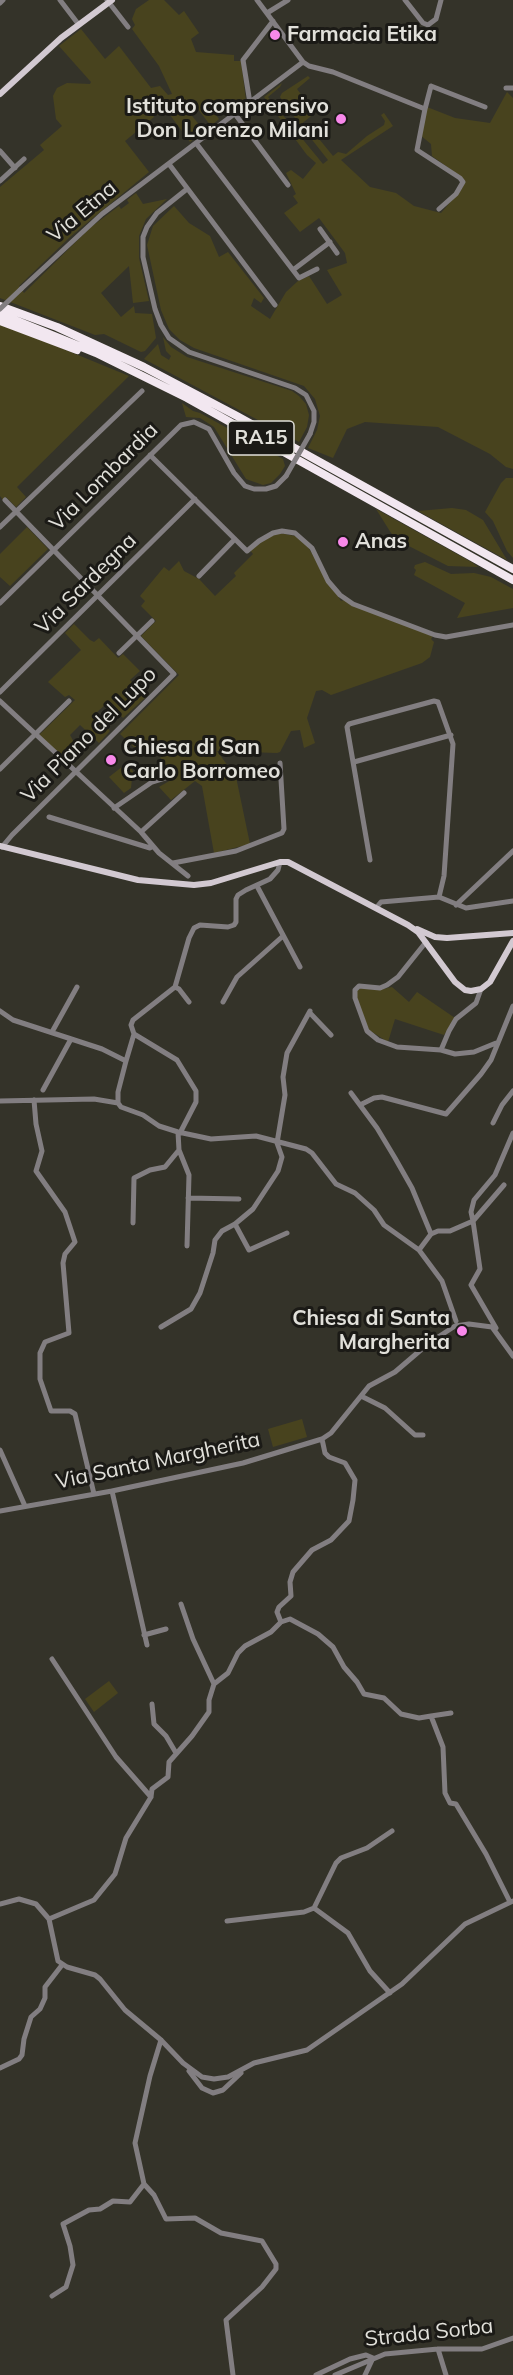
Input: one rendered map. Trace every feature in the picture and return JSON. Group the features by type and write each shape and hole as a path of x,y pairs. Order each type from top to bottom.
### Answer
{"highway":[{"path":"0,301 22,314"},
{"name":"RA15","path":"0,307 99,346 191,392 513,570"},
{"name":"RA15","path":"0,314 54,335 141,374 244,428 513,580"},
{"path":"0,321 141,374"}],"main road":[{"path":"0,94 61,38 109,1"},
{"path":"1,846 138,880 194,885 211,883 280,862 288,862 435,937"},
{"path":"408,925 426,942 460,987 471,991 481,989 494,976 513,942 509,936 499,935"},
{"path":"426,942 428,938 435,937 456,938 513,933"}],"street":[{"path":"0,3 3,0"},
{"path":"60,0 79,25"},
{"path":"257,0 303,62 309,66 333,72 425,110"},
{"path":"267,13 288,0"},
{"path":"405,0 423,23 428,25 436,19 441,0"},
{"path":"109,1 128,27"},
{"path":"250,103 243,60 273,21"},
{"name":"Via Etna","path":"0,307 88,225 303,62"},
{"path":"439,209 456,194 463,182 417,150 416,147 431,86 485,107"},
{"path":"506,88 513,88"},
{"path":"235,114 288,185"},
{"path":"196,144 299,278 317,269"},
{"path":"0,151 15,168"},
{"path":"0,181 24,159"},
{"path":"169,164 275,305"},
{"name":"Via Lombardia","path":"0,603 150,454 184,424 194,422 209,429 234,473 245,486 260,490 271,488 286,476 310,434 314,422 314,411 306,395 295,388 189,352 169,338 161,326 143,257 143,237 157,213 187,189"},
{"path":"320,229 337,253"},
{"path":"293,270 330,242"},
{"path":"0,528 142,391"},
{"path":"150,454 247,551 273,533 282,531 295,533 312,548 328,581 340,595 353,604 435,635 459,635 513,625"},
{"name":"Via Sardegna","path":"0,692 195,499"},
{"path":"5,500 137,635"},
{"path":"199,576 235,539"},
{"path":"119,653 152,621"},
{"name":"Via Piano del Lupo","path":"1,846 174,674 137,635"},
{"path":"0,701 141,832 153,846 188,876"},
{"path":"0,769 69,701"},
{"path":"370,860 347,727 349,724 434,701 438,702 453,744 445,864 439,897"},
{"path":"354,762 451,735"},
{"path":"173,863 236,851 282,833 284,829 280,763"},
{"path":"114,808 152,782 168,777"},
{"path":"141,832 184,794"},
{"path":"49,817 150,848 153,846"},
{"path":"456,905 513,851"},
{"path":"118,1103 118,1092 134,1034 131,1025 133,1020 175,987 191,932 200,925 228,927 234,925 236,899 241,892 270,879 280,862"},
{"path":"257,886 300,967"},
{"path":"376,908 381,902 439,897 466,908 513,901"},
{"path":"223,1002 237,977 283,936"},
{"path":"426,942 387,986 357,987 355,998 367,1031 378,1040 397,1047 467,1054 496,1043"},
{"path":"51,1032 77,987"},
{"path":"175,987 189,1002"},
{"path":"441,1050 456,1019 476,1003 481,989"},
{"path":"360,1105 382,1097 446,1114 481,1074 490,1060 513,1006"},
{"path":"161,1327 191,1309 213,1253 215,1240 226,1227 236,1224 253,1209 273,1181 282,1157 277,1143 285,1095 283,1077 287,1053 310,1012 331,1035"},
{"path":"1,1014 102,1049 126,1061"},
{"path":"134,1034 177,1060 196,1091 196,1102 179,1132 179,1150 189,1175 188,1246"},
{"path":"43,1090 71,1039"},
{"path":"493,1123 502,1105 513,1091"},
{"path":"351,1093 383,1138 412,1188 431,1234"},
{"path":"0,1101 94,1099 118,1103 121,1107 143,1115 159,1126 179,1132 211,1139 256,1136 277,1143 301,1146 312,1153 336,1184 355,1192 374,1210 384,1225 418,1250 442,1281 460,1322 487,1325 496,1330"},
{"path":"34,1100 42,1151 36,1171 66,1212 75,1242 65,1254 63,1263 69,1333 45,1342 40,1353 40,1379 46,1403 51,1411 70,1411 75,1414 94,1494"},
{"path":"513,1133 495,1175 474,1200 471,1212 480,1269 471,1285 513,1356"},
{"path":"133,1223 134,1178 150,1170 165,1167 179,1150"},
{"path":"418,1250 431,1234 442,1230 450,1231 472,1221 504,1185"},
{"path":"188,1198 239,1199"},
{"path":"236,1224 249,1250 287,1233"},
{"path":"487,1325 491,1319"},
{"name":"Via Santa Margherita","path":"0,1511 112,1491 243,1463 322,1439 331,1433 375,1382 395,1372 460,1322"},
{"path":"362,1396 384,1408 415,1435 423,1435"},
{"path":"281,1622 279,1607 291,1596 290,1582 293,1572 312,1550 326,1544 346,1525 350,1515 355,1480 345,1463 325,1454 322,1439"},
{"path":"0,1450 25,1506"},
{"path":"112,1491 147,1645"},
{"path":"181,1604 193,1640 214,1684"},
{"path":"49,1919 88,1904 99,1896 108,1881 116,1874 126,1838 151,1797 152,1789 168,1777 169,1762 209,1712 209,1700 214,1684 228,1672 238,1653 245,1646 271,1632 281,1622 290,1619 318,1634 333,1647 344,1667 364,1694 384,1698 401,1714 419,1718 451,1713"},
{"path":"144,1635 166,1629"},
{"path":"52,1659 116,1756 151,1797"},
{"path":"152,1704 154,1724 166,1736 176,1753"},
{"path":"183,2063 202,2077 214,2079 228,2077 261,2061 307,2050 412,1976 465,1924 511,1901 456,1804 450,1803 445,1793 443,1747 431,1716"},
{"path":"227,1921 304,1912 314,1908 336,1863 341,1858 367,1848 392,1831"},
{"path":"0,1904 13,1900 30,1902 40,1908 49,1919 56,1958 62,1965 100,1979 124,2010 161,2040 202,2088 213,2093 229,2086 246,2068"},
{"path":"314,1908 348,1933 370,1971 390,1993"},
{"path":"0,2068 19,2059 22,2055 24,2039 32,2017 40,2009 45,1998 45,1987 62,1965"},
{"path":"161,2040 150,2076 135,2143 144,2184 154,2195 166,2219 195,2218 217,2232 262,2241 276,2264 276,2269 262,2287 226,2320 233,2375"},
{"path":"52,2296 66,2287 73,2265 63,2224 88,2210 100,2209 113,2201 130,2202 144,2184"},
{"name":"Strada Sorba","path":"316,2375 350,2359 366,2355 373,2358 385,2354 438,2349 482,2349 513,2338"},
{"path":"438,2349 446,2375"},
{"path":"335,2375 373,2358"},
{"path":"365,2375 373,2358"}],"shaded area":[{"path":"149,0 164,0 179,15 184,11 199,33 191,39 196,52 234,55 234,61 241,61 246,101 230,113 222,103 207,103 219,119 211,126 194,104 185,107 204,131 190,142 170,115 153,115 154,117 125,141 149,172 70,237 19,286 24,293 91,227 119,206 121,209 129,203 127,200 136,193 143,204 167,199 146,219 139,236 139,258 149,301 133,303 129,266 101,293 121,317 134,306 135,313 152,314 156,338 145,351 141,352 104,334 95,335 0,298 0,187 44,150 40,145 62,126 56,119 53,96 57,88 67,83 90,84 91,82 59,46 81,29 105,59 119,46 151,88 160,86 168,95 172,94 159,66 132,29 135,25 132,19 136,9"},
{"path":"308,76 310,78 297,89 315,113 300,125 280,97 282,93"},
{"path":"282,83 268,97 323,164 328,160 302,127 306,123 333,156 338,152 346,154 384,125 385,121 381,115 384,113 393,126 341,160 370,187 396,193 414,206 441,213 463,187 460,176 432,156 431,144 420,135 427,107 455,118 490,123 507,92 513,98 513,469 506,467 490,454 438,427 365,422 347,429 333,458 308,448 317,430 320,416 315,399 304,386 194,348 180,340 169,329 161,310 147,245 153,226 174,206 189,223 210,236 219,257 228,252 264,298 261,303 254,298 251,306 270,319 286,292 298,281 309,276 327,304 342,295 327,270 347,263 345,253 319,218 300,232 284,213 298,203 293,196 296,194 286,173 291,170 303,179 316,163 307,155 264,97"},
{"path":"0,323 129,376 17,487 26,497 16,507 6,497 3,500 0,496"},
{"path":"163,337 171,347 187,357 292,391 299,396 306,404 309,415 307,427 299,442 144,359 158,344 161,355 169,360 171,356 166,351"},
{"path":"182,403 283,459 285,466 280,474 271,483 263,485 246,479 214,427 200,418 186,417"},
{"path":"506,478 513,478 513,558 507,551 493,521 485,512"},
{"path":"452,508 466,510 483,520 507,560 418,511"},
{"path":"376,509 478,567 448,566 399,541 391,533"},
{"path":"27,527 48,549 10,586 0,577 0,554"},
{"path":"279,533 295,536 308,547 341,601 344,600 433,636 431,639 434,642 430,657 422,663 331,695 322,690 316,691 307,718 315,743 304,748 300,730 291,731 280,752 277,753 217,751 236,777 250,844 214,853 202,786 195,781 171,800 159,787 171,780 173,776 154,748 142,755 120,734 179,675 141,636 156,621 141,606 145,601 140,596 164,567 169,571 179,561 184,571 199,579 215,596 236,576 234,573 253,554 250,550"},
{"path":"425,562 451,574 474,573 491,577 513,589 513,608 457,618 465,603 414,575 415,565"},
{"path":"74,624 90,640 94,642 99,638 118,658 123,654 140,671 130,680 146,697 123,718 108,702 94,715 110,731 99,743 80,725 70,735 75,744 62,756 39,735 75,700 69,695 65,697 48,682 81,650 65,633"},
{"path":"127,763 135,774 131,788 124,793 109,777"},
{"path":"392,987 409,1002 417,992 455,1018 444,1035 395,1019 388,1042 369,1030 356,997 357,991 361,988 379,990"},
{"path":"302,1419 307,1437 273,1447 268,1429"},
{"path":"109,1681 118,1693 94,1712 85,1699"}],"place":[{"name":"Farmacia Etika","path":"275,35"},
{"name":"Istituto comprensivo Don Lorenzo Milani","path":"341,119"},
{"name":"Anas","path":"343,542"},
{"name":"Chiesa di San Carlo Borromeo","path":"111,760"},
{"name":"Chiesa di Santa Margherita","path":"462,1331"}]}
